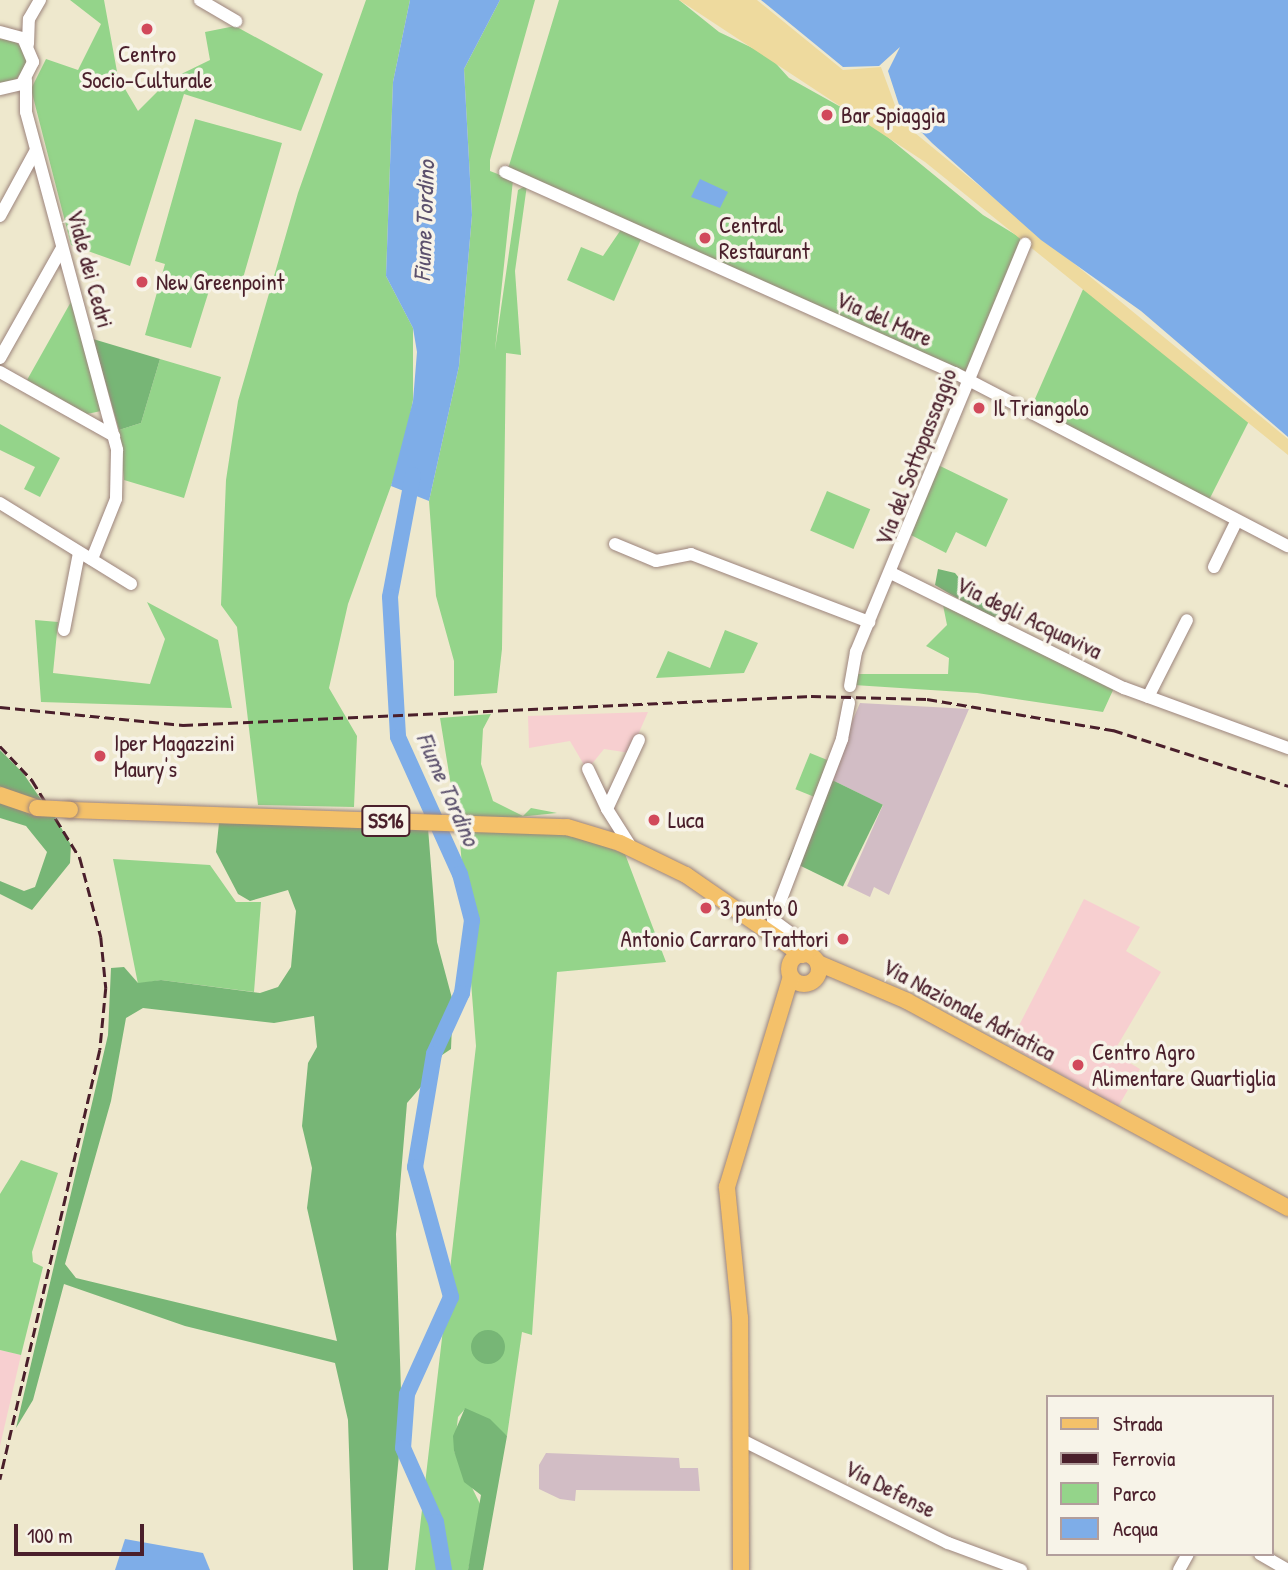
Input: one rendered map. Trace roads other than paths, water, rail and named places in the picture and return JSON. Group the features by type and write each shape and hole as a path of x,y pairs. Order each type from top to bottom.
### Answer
{"main road":[{"name":"SS16","path":"0,795 37,808 70,810 567,827 625,845 770,931 811,967"},
{"path":"741,1570 740,1318 727,1187 785,1009 791,974 770,931"},
{"name":"Via Nazionale Adriatica","path":"811,967 851,972 1288,1208"},
{"path":"791,974 811,967"},
{"path":"791,974 811,967"},
{"path":"785,1009 811,967"}],"street":[{"path":"4,32 29,19 40,0"},
{"path":"200,0 236,20"},
{"name":"Viale dei Cedri","path":"29,19 28,44 33,62 26,79 26,112 114,436 116,499 108,532 92,559"},
{"path":"4,32 28,44"},
{"path":"5,89 26,79"},
{"name":"Viale dei Cedri","path":"5,89 26,112"},
{"path":"0,216 36,150"},
{"name":"Via del Mare","path":"505,172 968,380 1236,523 1288,546"},
{"name":"Via del Sottopassaggio","path":"850,686 869,622 893,574 968,380 1025,244"},
{"path":"0,358 62,248"},
{"path":"0,372 114,436"},
{"path":"88,421 108,412"},
{"path":"0,503 131,584"},
{"path":"1214,567 1236,523"},
{"path":"615,544 656,561 691,554 869,622"},
{"path":"64,630 79,553"},
{"name":"Via degli Acquaviva","path":"893,574 1148,697 1288,748"},
{"path":"1148,697 1187,620"},
{"path":"811,967 811,948 773,920 842,739 849,703"},
{"path":"607,809 639,740"},
{"path":"588,769 625,845"},
{"name":"Via Defense","path":"741,1440 948,1543 1021,1570"},
{"path":"1263,1556 1288,1570"}],"water":[{"path":"410,0 500,0 464,69 472,215 459,366 429,501 391,486 413,401 417,352 413,328 386,276 393,82"},
{"path":"761,0 1288,0 1288,437 1141,311 1041,240 932,143 901,111 888,71 900,47 879,66 843,67"},
{"path":"700,179 728,192 720,208 691,197"},
{"path":"125,1539 203,1553 210,1570 115,1570"}],"waterway":[{"name":"Fiume Tordino","path":"413,475 390,597 398,737 460,874 472,920 462,993 434,1054 415,1167 451,1297 407,1394 403,1448 436,1522 444,1570"}],"railway":[{"path":"0,707 183,725 811,696 927,699 1113,730 1288,786"},
{"path":"0,746 32,780 80,858 101,937 106,988 100,1050 0,1479"}],"place":[{"name":"Centro Socio-Culturale","path":"147,29"},
{"name":"Bar Spiaggia","path":"827,115"},
{"name":"Central Restaurant","path":"705,238"},
{"name":"New Greenpoint","path":"142,282"},
{"name":"Il Triangolo","path":"979,408"},
{"name":"Iper Magazzini Maury's","path":"100,756"},
{"name":"Luca","path":"654,820"},
{"name":"3 punto 0","path":"706,908"},
{"name":"Antonio Carraro Trattori","path":"843,939"},
{"name":"Centro Agro Alimentare Quartiglia","path":"1078,1065"}]}
